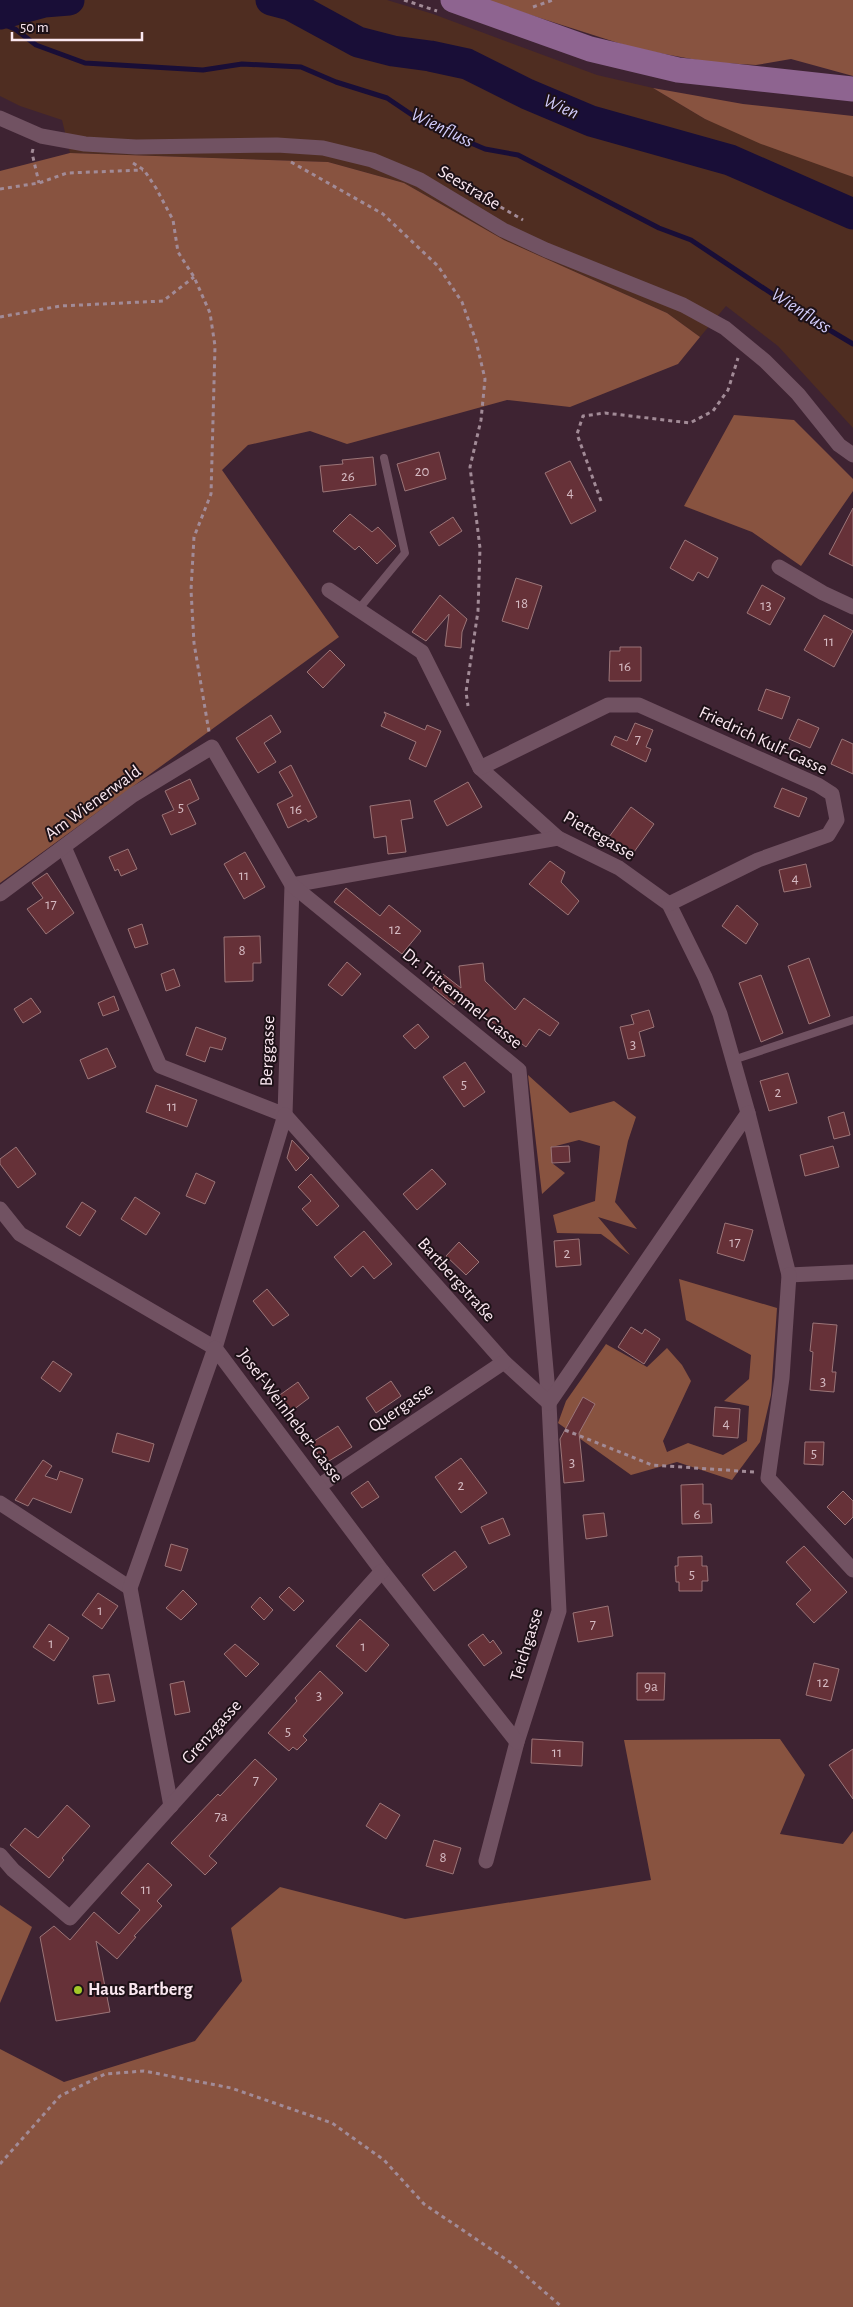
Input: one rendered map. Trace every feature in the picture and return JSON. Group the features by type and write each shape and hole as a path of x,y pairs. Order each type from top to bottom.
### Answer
{"main road":[{"path":"453,0 590,49 678,70 853,89"}],"street":[{"name":"Seestraße","path":"0,118 41,136 85,144 118,146 262,145 323,148 372,160 420,180 503,230 683,305 725,328 765,361 798,394 838,445 853,455"},
{"path":"779,567 823,593 853,607"},
{"name":"Piettegasse","path":"330,590 422,652 480,768 558,838 619,868 669,904 720,1014 748,1113"},
{"name":"Friedrich Kulf-Gasse","path":"480,768 608,705 639,705 818,785 832,794 836,820 828,835 758,860 669,904"},
{"name":"Am Wienerwald","path":"0,894 133,794 212,747"},
{"name":"Dr. Tritremmel-Gasse","path":"212,747 292,884 520,1070 549,1403"},
{"path":"292,884 558,838"},
{"name":"Berggasse","path":"64,846 160,1066 285,1115 292,884"},
{"path":"549,1403 748,1113"},
{"path":"748,1113 789,1275 782,1378 768,1478 853,1570"},
{"path":"0,1209 20,1234 215,1348 285,1115"},
{"name":"Bartbergstraße","path":"285,1115 504,1362 549,1403"},
{"path":"789,1275 853,1272"},
{"name":"Josef-Weinheber-Gasse","path":"215,1348 382,1572 516,1742"},
{"name":"Josef-Weinheber-Gasse","path":"130,1588 215,1348"},
{"name":"Quergasse","path":"319,1486 504,1362"},
{"name":"Teichgasse","path":"486,1861 516,1742 559,1611 549,1403"},
{"path":"0,1503 130,1588 171,1806"},
{"name":"Grenzgasse","path":"0,1856 13,1870 70,1918 382,1572"}],"lane":[{"path":"358,610 405,553 384,458"},
{"path":"733,1060 853,1020"}],"path":[{"path":"39,183 32,152 41,136"},
{"path":"262,145 333,188 383,214 438,266 462,302 476,340 485,379 481,420 470,467 480,548 478,611 466,692 468,710"},
{"path":"118,146 127,159 144,170 156,188 173,220 178,252 194,277 210,313 215,346 214,441 211,494 194,537 191,590 194,643 212,747"},
{"path":"0,188 39,183 67,173 144,170"},
{"path":"0,317 60,306 163,301 194,277"},
{"path":"601,501 577,434 583,416 605,413 690,423 713,411 728,390 743,343"},
{"path":"550,1424 652,1465 750,1471 768,1478"},
{"path":"0,2164 60,2096 106,2074 144,2071 231,2088 332,2123 384,2160 424,2204 510,2262 562,2307"}],"shaded area":[{"path":"0,0 387,0 433,14 597,75 653,88 705,119 853,177 853,428 778,346 726,306 700,337 667,313 504,240 404,183 328,162 70,153 62,120 20,106 0,96"},
{"path":"484,0 853,0 853,76 791,59 756,65 708,62 637,49"},
{"path":"653,88 743,104 853,116 853,177 761,144 705,119"},
{"path":"70,153 328,162 404,183 504,240 667,313 700,337 678,364 570,407 507,400 347,444 310,431 248,445 222,470 339,637 0,883 0,171"},
{"path":"734,415 794,420 853,479 853,491 801,566 752,532 684,506"},
{"path":"528,1075 570,1113 614,1101 636,1117 628,1141 615,1202 637,1229 598,1217 630,1255 601,1234 557,1233 553,1215 595,1201 600,1146 579,1140 552,1147 552,1163 565,1173 542,1194"},
{"path":"679,1279 777,1308 771,1395 760,1442 732,1480 677,1462 631,1475 558,1423 566,1401 606,1344 647,1367 667,1348 682,1365 691,1381 663,1441 667,1452 688,1443 723,1455 747,1441 749,1406 724,1401 749,1379 751,1355 686,1320"},
{"path":"780,1739 805,1775 780,1834 843,1844 853,1831 853,2307 0,2307 0,2049 64,2082 195,2041 242,1981 231,1928 280,1887 405,1919 651,1880 624,1740"},
{"path":"0,1905 32,1927 0,2003"}],"building":[{"path":"439,452 446,479 405,491 397,464"},
{"path":"373,457 376,485 323,492 320,466 343,464 342,460"},
{"path":"570,461 596,511 571,524 545,473"},
{"path":"853,508 853,566 829,554"},
{"path":"350,514 372,532 378,527 396,546 377,564 359,546 355,550 333,531"},
{"path":"453,517 462,531 439,546 430,532"},
{"path":"685,540 718,558 708,578 698,572 693,581 670,568"},
{"path":"516,578 542,586 528,629 502,621"},
{"path":"762,585 785,598 770,625 747,613"},
{"path":"440,595 467,619 462,632 461,648 445,646 449,614 426,641 412,632"},
{"path":"824,615 853,631 834,667 804,650"},
{"path":"620,647 641,647 641,681 609,681 610,651 620,651"},
{"path":"330,650 345,665 323,688 307,672"},
{"path":"766,689 790,697 782,719 758,710"},
{"path":"384,712 425,730 427,725 441,731 426,767 409,759 416,742 381,726 386,715"},
{"path":"271,715 281,732 264,743 276,762 258,773 236,738"},
{"path":"798,719 819,728 810,748 789,739"},
{"path":"635,723 653,730 646,747 651,749 646,762 611,745 615,736 627,741"},
{"path":"842,739 853,744 853,774 831,764"},
{"path":"291,765 317,817 308,822 306,819 288,828 277,804 293,796 279,772"},
{"path":"190,779 199,799 187,805 196,824 171,835 162,815 174,810 165,791"},
{"path":"468,782 482,807 447,826 434,801"},
{"path":"782,788 807,798 799,817 774,807"},
{"path":"410,800 413,818 401,820 406,852 388,854 386,836 374,838 370,806"},
{"path":"631,807 654,824 629,859 606,841"},
{"path":"128,849 137,869 121,876 118,869 115,871 109,857"},
{"path":"245,852 265,887 244,899 224,864"},
{"path":"550,861 565,872 561,882 579,901 568,915 529,884"},
{"path":"806,864 811,887 784,892 779,870"},
{"path":"47,873 74,913 46,934 27,909 43,898 32,883"},
{"path":"346,888 380,916 389,905 421,931 402,954 334,902"},
{"path":"737,905 758,924 746,944 722,926"},
{"path":"142,924 148,944 135,948 128,929"},
{"path":"260,936 261,963 253,963 253,981 225,982 224,937"},
{"path":"809,958 830,1016 809,1024 788,966"},
{"path":"347,962 361,974 342,996 328,985"},
{"path":"483,963 485,981 515,1010 524,998 559,1023 550,1036 539,1029 526,1047 462,1000 462,992 454,1005 433,988 443,974 461,988 459,966"},
{"path":"174,969 180,986 166,991 161,974"},
{"path":"761,975 783,1033 761,1042 739,983"},
{"path":"114,996 119,1010 103,1016 98,1003"},
{"path":"31,998 41,1012 23,1023 14,1009"},
{"path":"649,1010 654,1027 639,1032 645,1056 628,1059 620,1027 634,1024 631,1015"},
{"path":"418,1024 429,1037 415,1049 403,1036"},
{"path":"196,1027 226,1038 222,1050 210,1047 205,1062 186,1055"},
{"path":"107,1048 116,1067 88,1079 80,1060"},
{"path":"465,1062 485,1092 464,1107 443,1077"},
{"path":"788,1073 797,1103 769,1111 760,1081"},
{"path":"156,1085 197,1100 187,1127 146,1112"},
{"path":"844,1112 850,1135 834,1139 828,1117"},
{"path":"292,1140 309,1158 296,1171 287,1158"},
{"path":"569,1146 570,1162 552,1163 551,1147"},
{"path":"833,1146 839,1167 805,1176 800,1155"},
{"path":"16,1147 36,1174 18,1188 0,1164 0,1159"},
{"path":"432,1169 446,1184 417,1210 403,1194"},
{"path":"196,1173 215,1182 205,1204 186,1196"},
{"path":"311,1174 339,1206 317,1226 302,1209 311,1201 298,1187"},
{"path":"135,1197 160,1213 146,1235 121,1219"},
{"path":"82,1202 96,1211 80,1236 66,1227"},
{"path":"725,1223 753,1230 744,1261 717,1253"},
{"path":"364,1231 392,1264 374,1279 363,1266 351,1277 334,1257"},
{"path":"579,1239 581,1265 556,1267 554,1241"},
{"path":"459,1242 479,1262 466,1275 446,1256"},
{"path":"267,1289 289,1315 273,1326 253,1301"},
{"path":"813,1323 837,1325 832,1372 836,1372 834,1392 810,1390 813,1352 810,1351"},
{"path":"631,1327 642,1334 645,1329 660,1339 644,1364 618,1347"},
{"path":"53,1361 72,1374 60,1392 41,1378"},
{"path":"391,1381 401,1396 376,1413 366,1398"},
{"path":"298,1382 309,1398 289,1413 277,1397"},
{"path":"583,1397 595,1404 579,1433 584,1481 564,1483 560,1439"},
{"path":"715,1407 740,1409 738,1438 713,1436"},
{"path":"338,1426 352,1447 324,1464 311,1443"},
{"path":"117,1433 154,1444 149,1462 112,1452"},
{"path":"805,1442 824,1442 823,1465 804,1464"},
{"path":"461,1458 487,1493 461,1513 435,1477"},
{"path":"43,1460 52,1466 45,1476 57,1480 60,1471 83,1479 71,1513 33,1498 28,1506 15,1500"},
{"path":"368,1481 379,1497 362,1508 351,1493"},
{"path":"703,1484 703,1504 711,1504 712,1523 682,1524 681,1485"},
{"path":"843,1491 853,1501 853,1517 845,1525 827,1507"},
{"path":"604,1513 607,1536 586,1539 583,1515"},
{"path":"503,1518 510,1535 489,1544 481,1527"},
{"path":"171,1544 188,1549 181,1571 165,1566"},
{"path":"804,1546 847,1592 814,1623 796,1604 811,1590 786,1562"},
{"path":"455,1551 467,1567 434,1591 422,1575"},
{"path":"702,1556 702,1566 707,1566 708,1581 702,1581 702,1591 679,1591 679,1582 676,1582 675,1566 678,1566 678,1557"},
{"path":"289,1587 304,1601 294,1611 279,1597"},
{"path":"183,1590 197,1604 181,1620 166,1608"},
{"path":"98,1593 118,1606 102,1629 82,1615"},
{"path":"260,1597 273,1610 264,1620 251,1607"},
{"path":"608,1606 613,1636 578,1642 573,1613"},
{"path":"360,1619 389,1645 366,1672 336,1646"},
{"path":"49,1624 69,1638 54,1661 33,1647"},
{"path":"483,1634 490,1643 493,1640 502,1653 484,1666 468,1645"},
{"path":"235,1644 259,1664 246,1677 224,1654"},
{"path":"814,1663 839,1669 831,1701 806,1695"},
{"path":"320,1671 343,1693 303,1736 307,1740 297,1750 293,1747 289,1751 268,1733 297,1701 295,1698"},
{"path":"637,1673 665,1673 664,1700 637,1700"},
{"path":"109,1674 115,1701 98,1704 93,1676"},
{"path":"184,1681 190,1712 175,1715 170,1684"},
{"path":"532,1739 583,1742 582,1766 531,1763"},
{"path":"853,1749 853,1799 829,1765"},
{"path":"255,1759 277,1779 209,1856 217,1863 205,1875 171,1843"},
{"path":"380,1803 400,1815 386,1839 366,1826"},
{"path":"67,1805 90,1826 62,1858 64,1860 49,1878 10,1845 25,1828 38,1838"},
{"path":"434,1840 461,1848 453,1874 426,1866"},
{"path":"148,1863 172,1885 157,1901 162,1906 134,1936 136,1937 117,1959 96,1941 110,2012 56,2021 40,1937 54,1926 70,1940 94,1912 119,1934 140,1910 121,1893"}],"waterway":[{"name":"Wien","path":"0,14 44,2 69,0"},
{"name":"Wien","path":"271,0 290,5 358,42 393,51 467,64 527,94 591,121 730,160 853,214"},
{"name":"Wienfluss","path":"0,23 15,29 36,45 85,63 203,70 242,64 301,67 336,82 387,98 424,123 485,149 518,155 659,228 691,240 801,313 853,344"}],"place":[{"name":"Haus Bartberg","path":"78,1990"}]}
